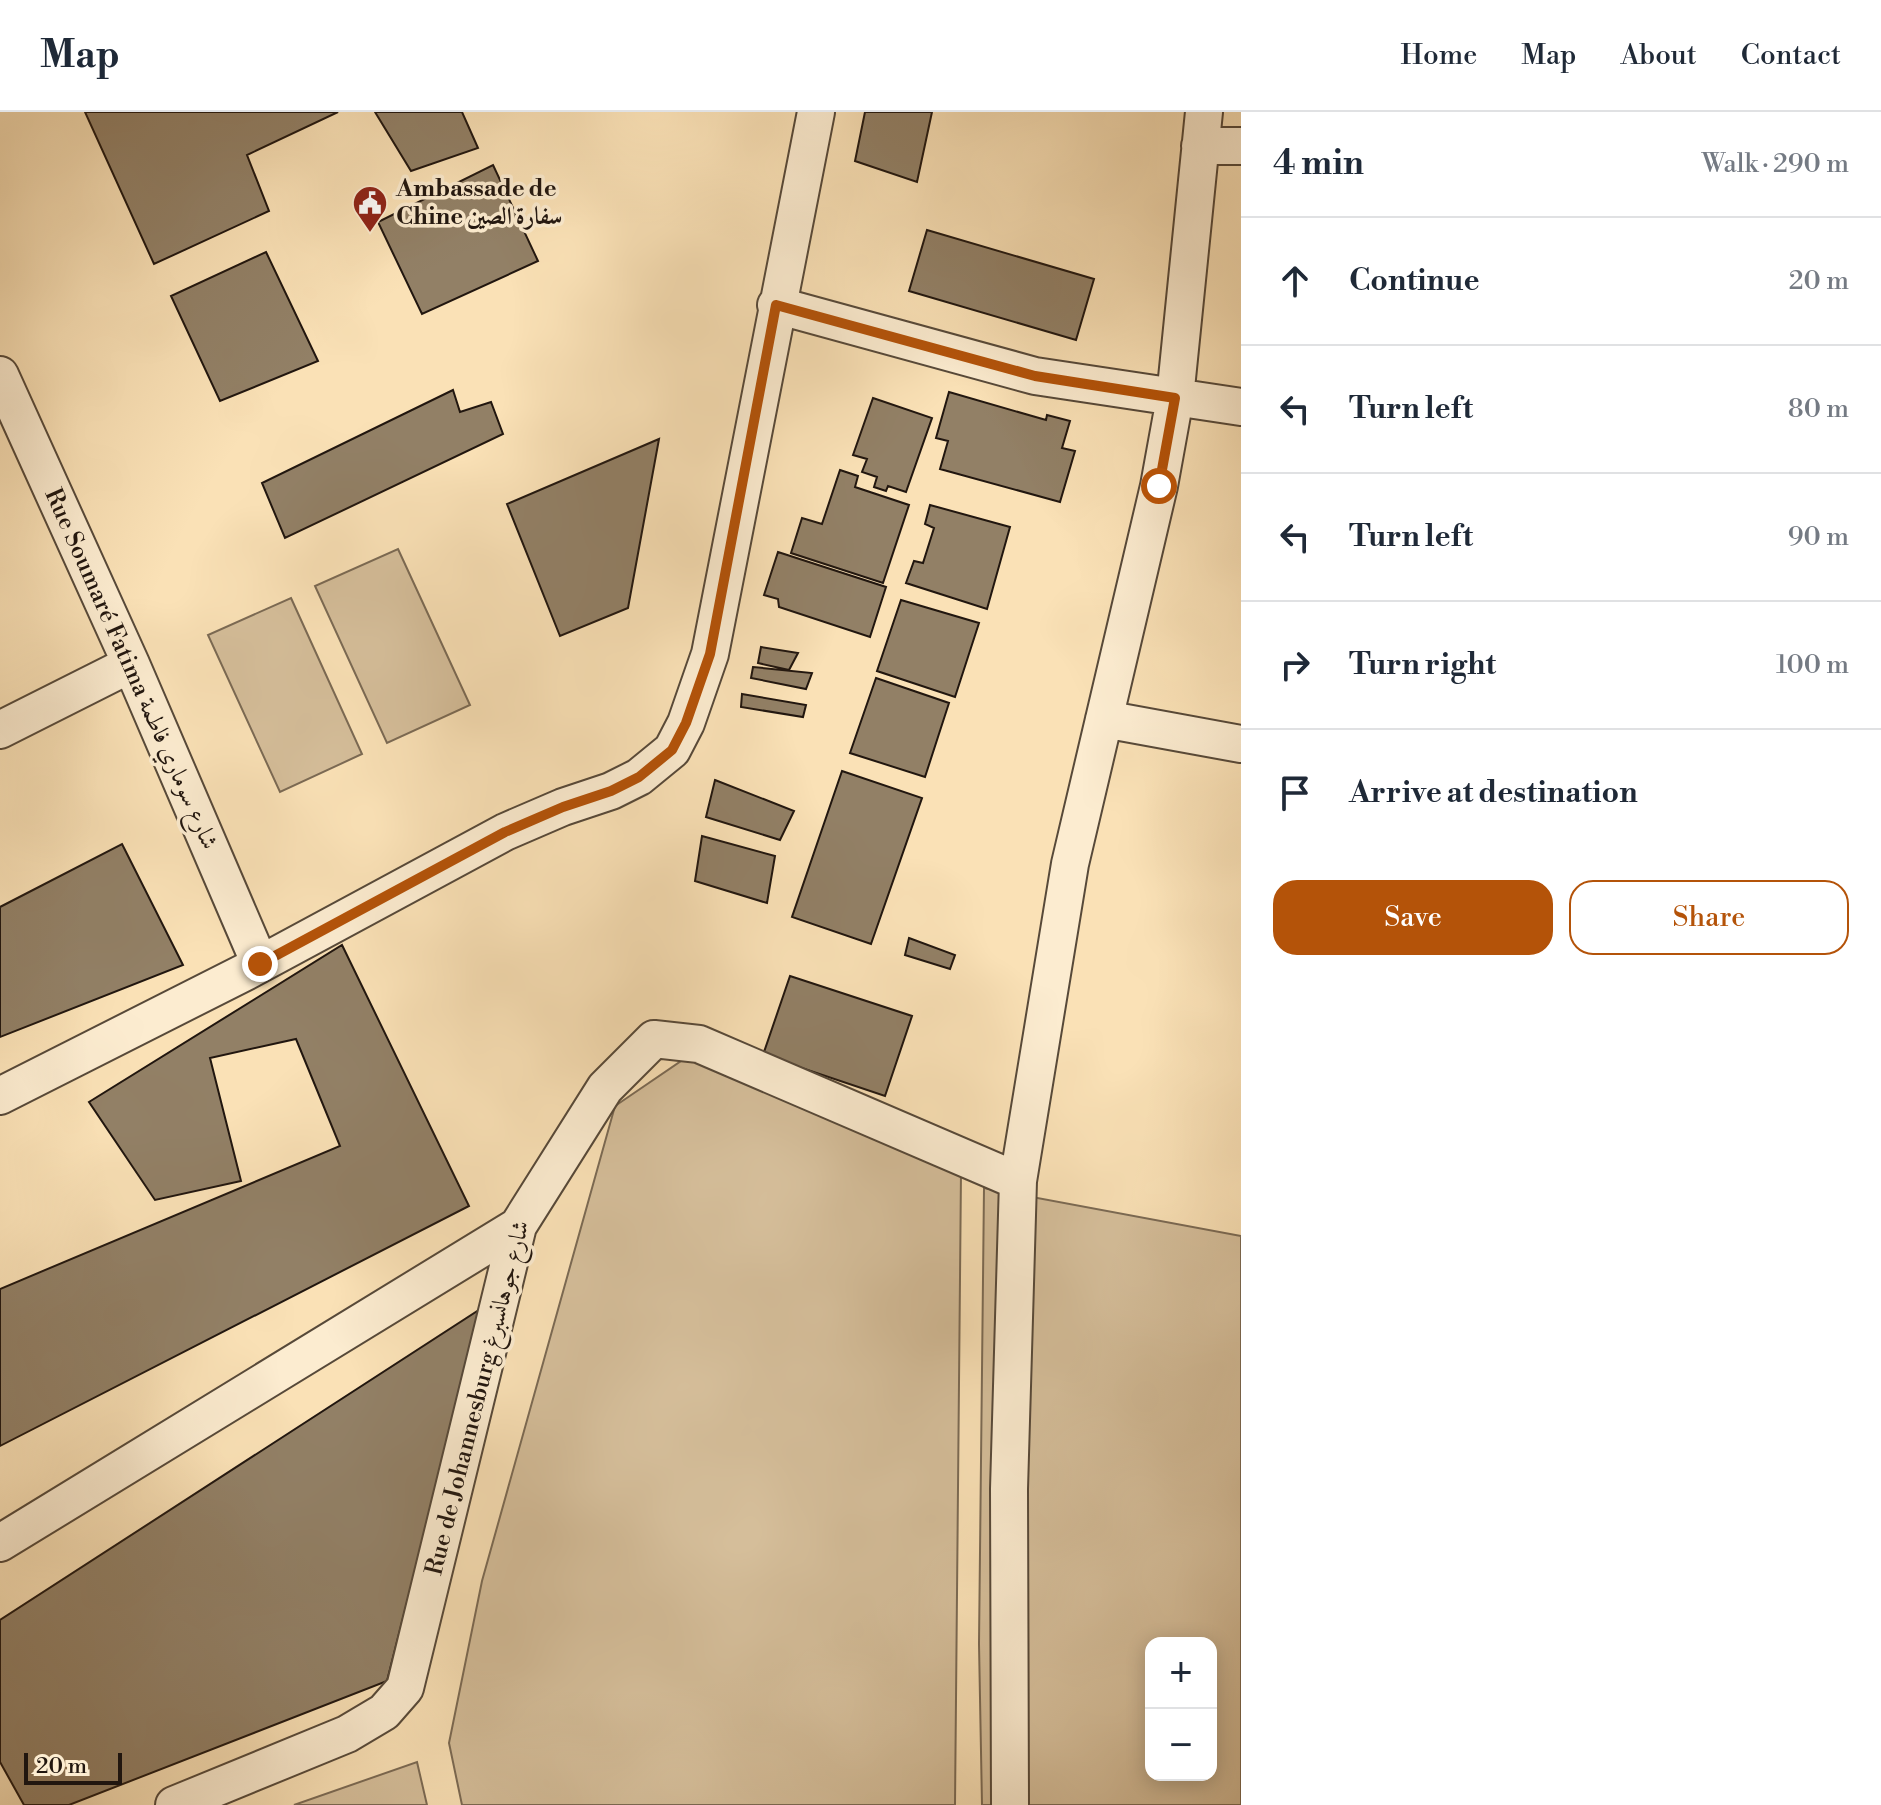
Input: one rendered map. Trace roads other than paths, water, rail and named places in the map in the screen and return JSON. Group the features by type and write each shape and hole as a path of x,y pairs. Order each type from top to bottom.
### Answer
{"street":[{"path":"0,1096 260,964 505,832 639,777 672,750 686,723 710,654 816,112"},
{"path":"1010,1805 1009,1489 1018,1181 1070,864 1159,486 1175,398 1202,129 1241,146"},
{"path":"776,305 1035,376 1241,407"},
{"name":"Rue Soumaré Fatima شارع سوماري فاطمة","path":"0,375 131,664 260,964"},
{"path":"0,730 131,664"},
{"path":"1104,719 1241,744"},
{"name":"Rue de Johannesburg شارع جوهانسبرغ","path":"174,1805 347,1734 384,1712 405,1688 518,1226 605,1088 654,1039 699,1044 1018,1181"},
{"path":"0,1543 518,1226"}],"place":[{"name":"Ambassade de Chine سفارة الصين","path":"370,234"}]}
